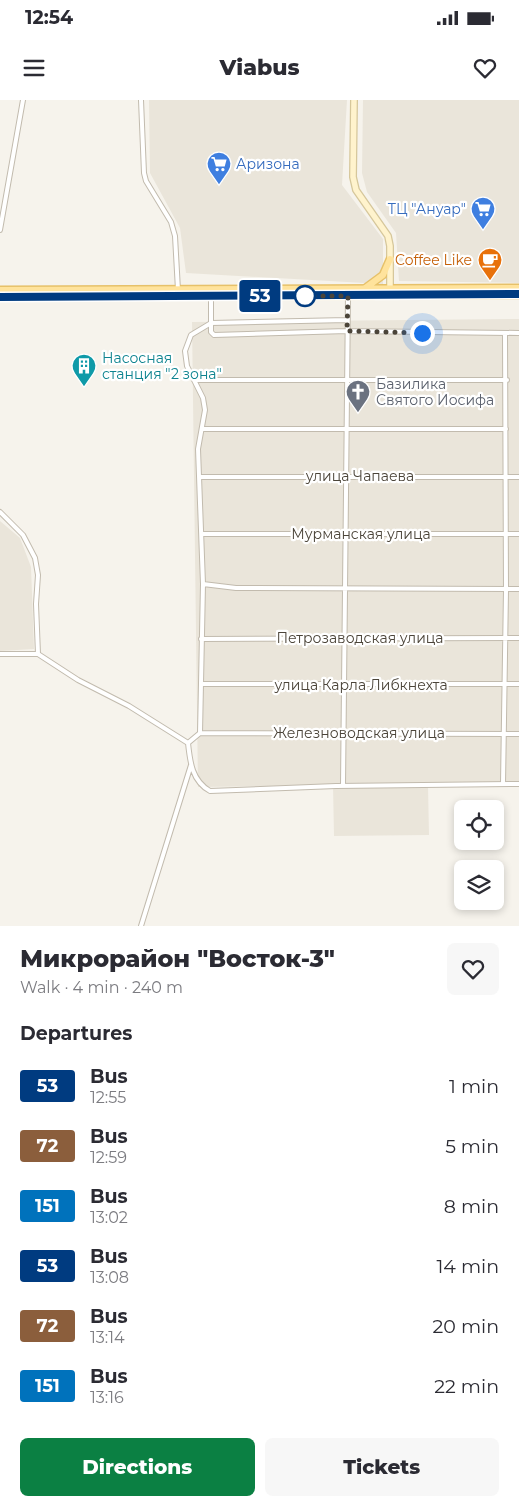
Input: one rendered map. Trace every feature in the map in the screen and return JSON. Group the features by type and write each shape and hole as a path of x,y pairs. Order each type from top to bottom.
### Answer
{"main road":[{"path":"364,289 383,275 390,258"},
{"path":"0,290 179,294 211,297 348,296 390,292 519,288"},
{"path":"0,297 364,289 390,292 519,294"}],"street":[{"path":"0,230 23,100"},
{"path":"141,100 144,173 146,181 171,222 175,236 179,294"},
{"path":"354,100 353,176 356,190 388,236 390,292"},
{"path":"343,786 343,589 348,296"},
{"path":"211,297 211,332 214,335 347,331 519,333"},
{"path":"188,743 200,733 203,584 198,449 205,410 203,398 187,366 185,350 192,335 211,323 347,320"},
{"path":"503,784 507,380 505,333"},
{"path":"194,380 507,380"},
{"path":"203,429 506,429"},
{"name":"улица Чапаева","path":"200,477 519,477"},
{"path":"0,512 23,534 35,558 38,575 36,604 38,654"},
{"name":"Мурманская улица","path":"202,534 519,534"},
{"path":"203,584 236,588 519,590"},
{"name":"Петрозаводская улица","path":"201,639 343,637 519,638"},
{"path":"0,654 38,654 78,680 129,706 188,743"},
{"name":"улица Карла Либкнехта","path":"202,684 519,684"},
{"name":"Железноводская улица","path":"200,733 519,734"},
{"path":"188,743 190,765 200,785 210,791 343,786 519,784"},
{"path":"141,926 190,765"}],"shaded area":[{"path":"149,100 347,100 342,185 383,239 383,284 186,273 180,228 150,173"},
{"path":"363,100 519,100 519,283 399,281 396,233 367,192 362,173"},
{"path":"519,319 519,785 428,786 429,835 334,836 333,785 198,787 192,322"},
{"path":"0,521 20,538 31,567 34,649 0,651"}],"bus line":[{"name":"53","path":"0,297 519,294"}],"place":[{"name":"Аризона","path":"219,185"},
{"name":"ТЦ \"Ануар\"","path":"483,230"},
{"name":"Coffee Like","path":"490,281"},
{"name":"Насосная станция \"2 зона\"","path":"84,387"},
{"name":"Базилика Святого Иосифа","path":"358,413"}],"route":[{"path":"305,296 348,296 347,331 422,333"}]}
